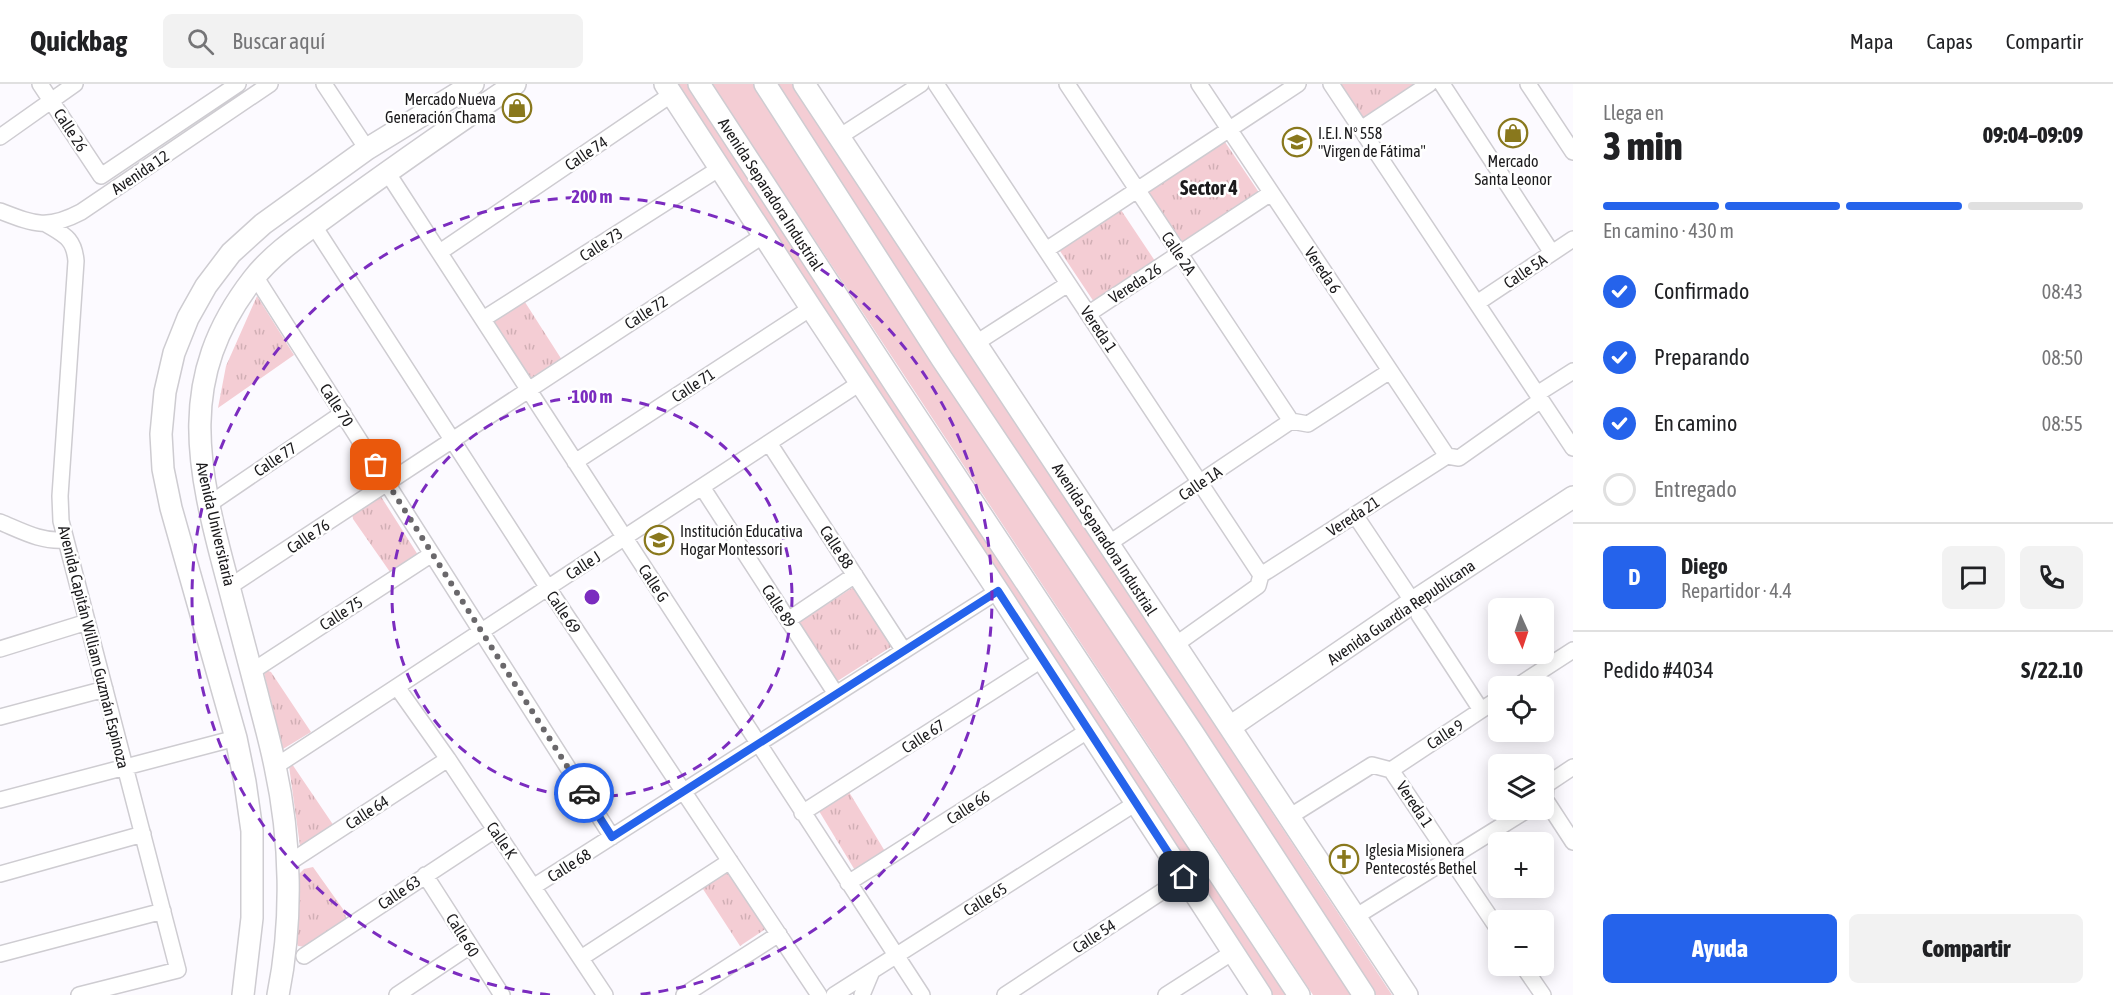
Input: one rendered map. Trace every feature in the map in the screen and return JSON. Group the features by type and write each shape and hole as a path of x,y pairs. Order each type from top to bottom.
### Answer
{"street":[{"name":"Calle 26","path":"40,84 101,176"},
{"path":"0,137 75,84"},
{"name":"Avenida 12","path":"101,176 237,84"},
{"name":"Avenida 12","path":"0,211 31,223 62,222 81,212 270,84"},
{"path":"324,84 367,149"},
{"path":"243,995 250,939 252,831 236,738 171,508 163,469 161,434 165,392 174,353 188,318 206,286 231,253 263,224 367,149 473,84"},
{"name":"Avenida Universitaria","path":"278,995 286,928 287,864 276,766 208,505 199,441 200,407 205,374 216,340 232,309 255,276 281,251 387,172 515,84"},
{"name":"Avenida Separadora Industrial","path":"699,84 1299,995"},
{"name":"Avenida Separadora Industrial","path":"765,84 942,359 1364,995"},
{"name":"Avenida Separadora Industrial","path":"804,84 1407,995"},
{"path":"839,137 921,84"},
{"name":"Vereda 1","path":"936,84 1261,575"},
{"name":"Calle 2A","path":"1067,84 1291,421"},
{"name":"Vereda 6","path":"1199,84 1447,456"},
{"path":"1046,250 1298,84"},
{"path":"1331,84 1573,448"},
{"path":"1361,129 1429,84"},
{"path":"1442,84 1552,253"},
{"path":"1528,84 1573,152"},
{"name":"Avenida Separadora Industrial","path":"669,89 1261,995"},
{"name":"Calle 74","path":"440,252 669,89"},
{"name":"Calle 73","path":"483,319 720,168"},
{"name":"Calle G","path":"387,172 922,995"},
{"name":"Vereda 26","path":"1088,314 1271,193"},
{"name":"Avenida Capitán William Guzmán Espinoza","path":"46,224 71,241 76,261 60,496 61,521 178,969 140,987"},
{"name":"Calle 69","path":"314,226 548,588 819,995"},
{"name":"Calle 72","path":"453,440 764,235"},
{"name":"Calle 5A","path":"1477,303 1573,239"},
{"name":"Calle 70","path":"255,276 612,837"},
{"path":"976,343 1068,284"},
{"name":"Calle 71","path":"575,462 811,308"},
{"path":"1291,421 1308,424 1390,371"},
{"name":"Vereda 21","path":"1175,645 1258,586 1261,575 1447,456 1459,458 1573,371"},
{"name":"Calle J","path":"276,766 860,383"},
{"name":"Calle 77","path":"208,505 343,413"},
{"name":"Calle 1A","path":"1108,544 1291,421"},
{"name":"Calle 76","path":"229,587 453,440"},
{"name":"Calle 88","path":"769,443 904,651"},
{"name":"Calle 89","path":"702,487 836,694"},
{"name":"Avenida Guardia Republicana","path":"1234,733 1416,609 1573,497"},
{"name":"Avenida Guardia Republicana","path":"1416,609 1573,513"},
{"path":"1355,515 1481,710"},
{"path":"0,522 39,538 52,541 65,540"},
{"name":"Calle 75","path":"251,672 432,554"},
{"path":"788,620 855,575"},
{"name":"Calle 68","path":"534,887 998,591"},
{"path":"0,649 87,622"},
{"path":"1573,635 1571,636 1573,642"},
{"path":"1533,676 1573,650"},
{"name":"Calle 67","path":"802,813 1043,659"},
{"name":"Calle K","path":"397,687 448,759 605,995"},
{"path":"0,717 105,689"},
{"name":"Calle 9","path":"1391,770 1488,705"},
{"name":"Calle 66","path":"848,884 1089,730"},
{"path":"0,800 236,738"},
{"name":"Calle 64","path":"287,864 448,759"},
{"path":"1289,817 1372,765 1391,770"},
{"path":"1554,779 1573,766"},
{"name":"Vereda 1","path":"1391,770 1488,914"},
{"name":"Calle 65","path":"834,995 1136,803"},
{"path":"1554,814 1573,842"},
{"path":"1355,917 1511,820"},
{"name":"Calle 63","path":"304,956 495,830"},
{"path":"0,874 143,834"},
{"path":"581,958 730,861"},
{"name":"Calle 60","path":"425,875 502,995"},
{"name":"Calle 54","path":"1005,995 1184,877"},
{"path":"0,954 163,910"},
{"path":"684,995 779,934"},
{"path":"397,995 470,946"},
{"path":"1166,995 1233,952"},
{"path":"862,995 872,971"},
{"path":"1530,976 1543,995"},
{"path":"79,995 140,987"}],"green space":[{"path":"676,84 692,84 1288,995 1271,995"},
{"path":"712,84 757,84 1354,995 1313,995"},
{"path":"772,84 793,84 1392,995 1371,995"},
{"path":"1337,84 1415,84 1361,120"},
{"path":"1223,139 1260,194 1184,244 1147,190"},
{"path":"1119,207 1155,261 1094,302 1058,248"},
{"path":"257,296 294,355 218,408 226,366"},
{"path":"523,299 562,360 531,379 492,318"},
{"path":"380,495 418,555 390,572 353,519 352,513"},
{"path":"855,586 894,645 836,682 798,623"},
{"path":"263,669 271,672 311,732 283,749"},
{"path":"292,764 334,826 300,846 289,766"},
{"path":"849,792 886,853 856,872 819,811"},
{"path":"313,867 345,912 346,919 306,947 298,946 296,941 299,909 297,876 304,869"},
{"path":"728,868 767,928 740,946 701,886"}],"way so far":[{"path":"376,465 584,793"}],"place":[{"name":"Mercado Nueva Generación Chama","path":"517,108"},
{"name":"Mercado Santa Leonor","path":"1513,133"},
{"name":"I.E.I. N° 558 \"Virgen de Fátima\"","path":"1297,142"},
{"name":"Institución Educativa Hogar Montessori","path":"659,540"},
{"name":"Iglesia Misionera Pentecostés Bethel","path":"1344,859"}],"district":[{"name":"Sector 4","path":"1209,188"}],"route":[{"path":"584,793 612,837 998,591 1184,877"}]}
